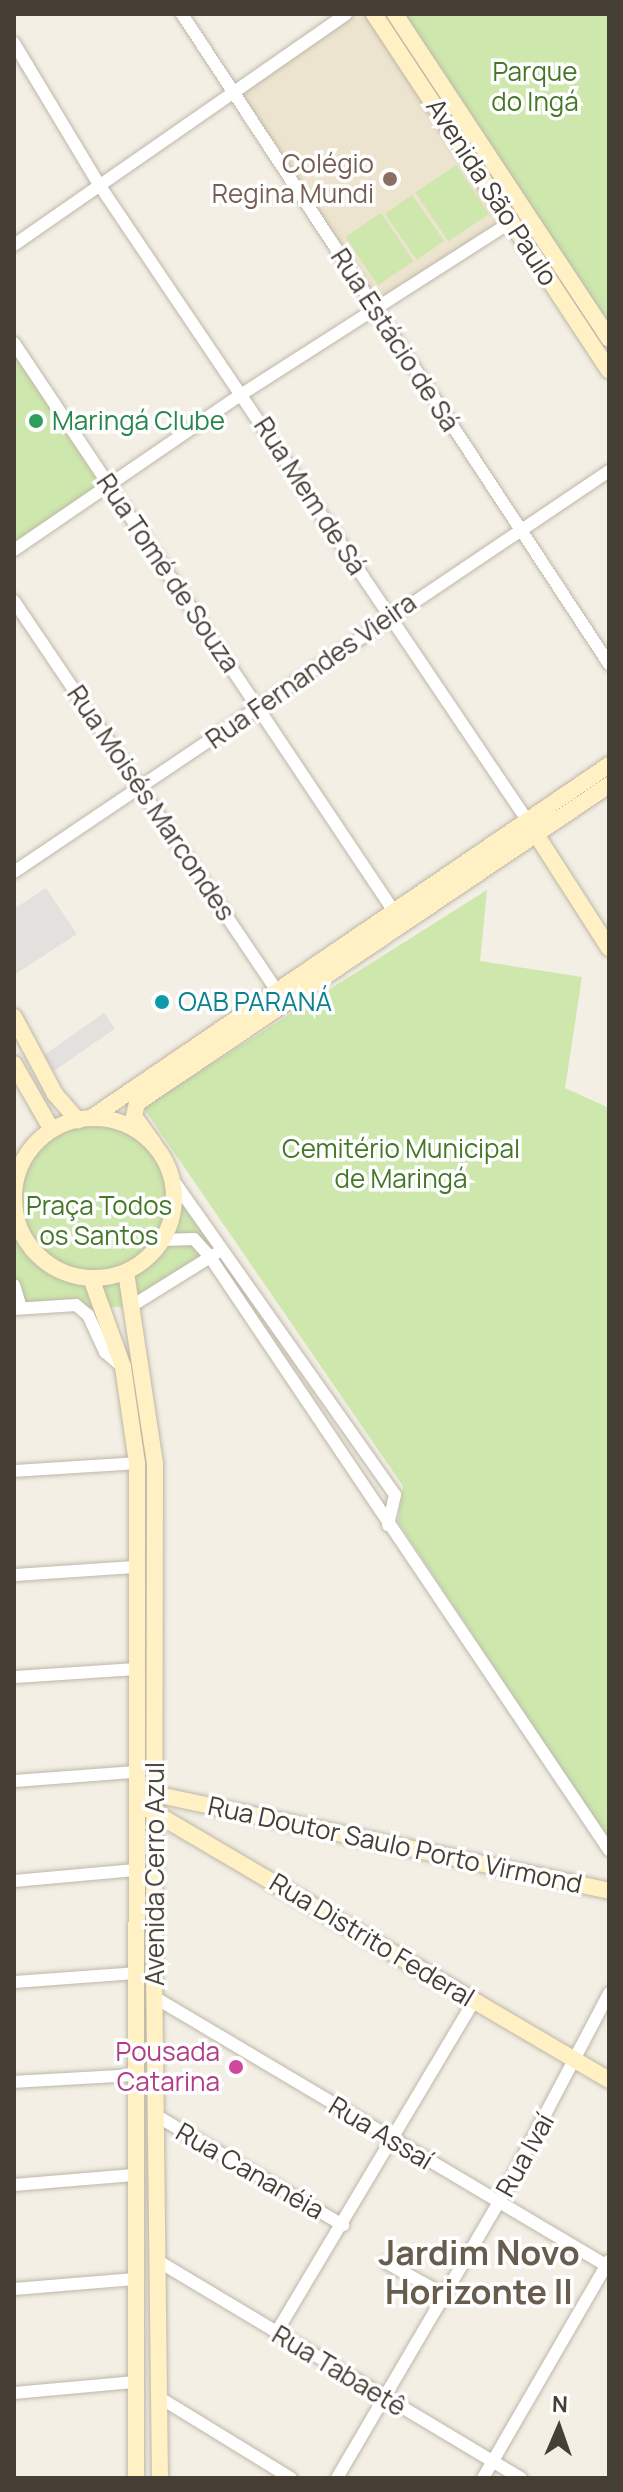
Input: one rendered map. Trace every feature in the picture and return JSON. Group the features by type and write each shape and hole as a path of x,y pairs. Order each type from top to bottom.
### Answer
{"main road":[{"name":"Avenida São Paulo","path":"374,14 609,370"},
{"name":"Avenida São Paulo","path":"395,14 604,332"},
{"path":"562,301 587,327 604,332"},
{"path":"589,341 609,347"},
{"path":"531,828 609,765"},
{"path":"398,917 287,1005 137,1103 134,1116 154,1144 173,1180 172,1221 163,1240 126,1272 91,1278 60,1270 34,1251 15,1213 14,1192 21,1154 52,1130 84,1119 531,828 609,785"},
{"name":"Rua Mem de Sá","path":"531,828 609,948"},
{"path":"14,1017 55,1094 84,1119 125,1125 154,1144"},
{"path":"14,1064 52,1130"},
{"name":"Avenida Cerro Azul","path":"126,1272 139,1419 133,1772 136,2478"},
{"name":"Avenida Cerro Azul","path":"91,1278 155,1464 154,1997 160,2478"},
{"name":"Rua Doutor Saulo Porto Virmond","path":"133,1790 609,1891"},
{"name":"Rua Distrito Federal","path":"134,1807 156,1812 609,2080"},
{"path":"135,1928 141,1925 147,1932 154,1967"},
{"path":"134,2175 140,2207 150,2209 158,2200"},
{"path":"135,2236 148,2234 158,2268"},
{"path":"136,2382 145,2427 158,2422"},
{"path":"137,2459 143,2443 154,2443 160,2478"}],"street":[{"name":"Rua Estácio de Sá","path":"182,14 231,96 609,664"},
{"path":"14,245 346,14"},
{"name":"Rua Mem de Sá","path":"14,43 100,186 531,828"},
{"path":"14,550 242,394 513,221"},
{"name":"Rua Tomé de Souza","path":"14,343 398,917"},
{"name":"Rua Fernandes Vieira","path":"14,872 143,788 388,615 609,471"},
{"name":"Rua Moisés Marcondes","path":"14,601 287,1005"},
{"path":"173,1180 225,1249 395,1495 388,1525"},
{"path":"163,1240 194,1239 210,1257 609,1850"},
{"path":"130,1307 225,1249"},
{"path":"14,1285 17,1309 64,1304 84,1310 105,1352 123,1367"},
{"path":"14,1471 137,1463"},
{"path":"14,1575 136,1567"},
{"path":"14,1677 134,1669"},
{"path":"14,1781 133,1772"},
{"path":"14,1881 134,1870"},
{"path":"14,1982 136,1973"},
{"name":"Rua Ivaí","path":"337,2478 499,2202 577,2061 609,1993"},
{"name":"Rua Assaí","path":"154,1997 608,2264"},
{"path":"276,2333 474,2001"},
{"path":"14,2082 136,2075"},
{"name":"Rua Cananéia","path":"157,2116 343,2225"},
{"path":"14,2185 134,2175"},
{"path":"387,2263 445,2295"},
{"path":"483,2478 608,2264"},
{"name":"Rua Tabaetê","path":"158,2268 276,2333 521,2478"},
{"path":"14,2289 135,2279"},
{"path":"14,2393 136,2382"},
{"path":"157,2396 291,2478"}],"shaded area":[{"name":"Colégio Regina Mundi","path":"351,14 372,14 511,220 382,305 240,97"},
{"path":"46,888 77,934 14,975 14,909"},
{"path":"104,1013 115,1029 54,1071 43,1055"}],"green space":[{"name":"Parque do Ingá","path":"400,14 609,14 609,332"},
{"path":"456,165 489,214 448,241 415,192"},
{"path":"412,195 444,241 417,260 385,214"},
{"path":"381,213 413,261 378,285 345,237"},
{"name":"Maringá Clube","path":"14,355 102,487 14,545"},
{"name":"Cemitério Municipal de Maringá","path":"487,890 480,961 582,977 565,1088 609,1108 609,1840 398,1522 403,1486 143,1107"},
{"name":"Praça Todos os Santos","path":"78,1120 114,1120 154,1144 173,1180 225,1249 130,1307 21,1308 14,1285 14,1172 39,1141"}],"place":[{"name":"Colégio Regina Mundi","path":"390,179"},
{"name":"Maringá Clube","path":"36,421"},
{"name":"OAB PARANÁ","path":"162,1002"},
{"name":"Pousada Catarina","path":"236,2067"}],"district":[{"name":"Jardim Novo Horizonte II","path":"479,2272"}]}
